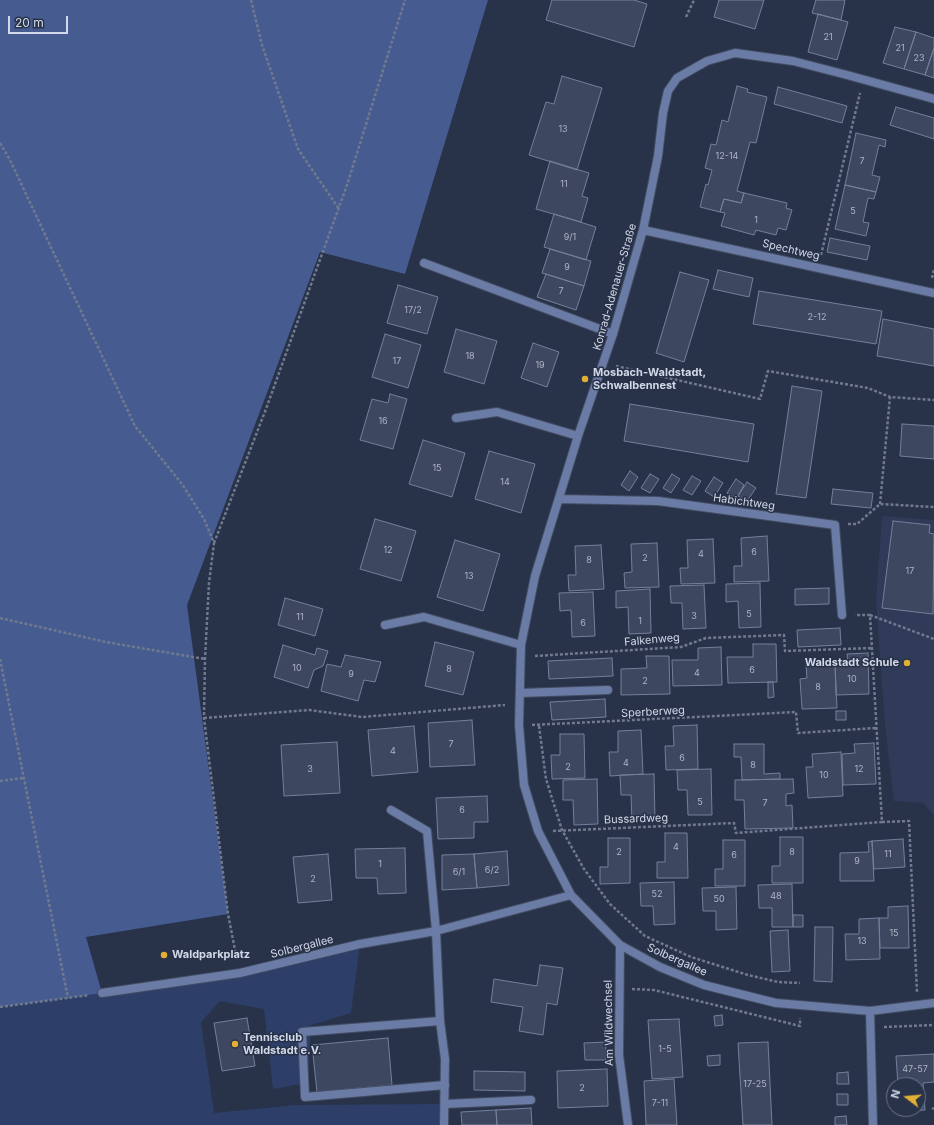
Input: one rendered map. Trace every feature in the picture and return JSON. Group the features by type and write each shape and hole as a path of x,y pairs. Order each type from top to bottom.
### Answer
{"street":[{"name":"Konrad-Adenauer-Straße","path":"572,895 538,831 524,785 519,724 521,645 535,576 560,499 578,436 604,363 644,230 658,156 663,113 668,91 677,78 707,61 735,53 793,61 934,99"},
{"name":"Spechtweg","path":"644,230 934,294"},
{"path":"424,263 613,334"},
{"path":"456,418 497,412 578,436"},
{"name":"Habichtweg","path":"560,499 658,501 835,525"},
{"path":"835,525 842,615"},
{"path":"385,625 424,617 521,645"},
{"path":"520,693 608,690"},
{"path":"391,810 426,831 436,931 440,1021 445,1059 444,1125"},
{"name":"Solbergallee","path":"102,993 240,973 360,944 436,931 572,895 620,945 660,967 704,985 776,1003 870,1011 934,1003"},
{"name":"Am Wildwechsel","path":"620,945 619,1055 628,1125"},
{"path":"870,1011 873,1125"},
{"path":"440,1021 302,1032 305,1097 445,1085"},
{"path":"445,1104 531,1100"}],"path":[{"path":"251,0 262,45 298,149 339,209"},
{"path":"240,973 228,914 204,718 205,658 209,582 214,543 266,408 339,209 405,0"},
{"path":"686,16 694,0"},
{"path":"818,268 863,79"},
{"path":"0,143 13,167 135,426 182,484 204,519 214,543"},
{"path":"604,363 760,398 768,371 868,388 890,397 934,400"},
{"path":"835,525 857,524 880,504 890,397"},
{"path":"880,504 934,507"},
{"path":"842,615 870,615 934,639"},
{"path":"870,615 882,822 909,821 918,1004"},
{"path":"0,618 106,642 205,658"},
{"name":"Falkenweg","path":"520,656 681,647 706,638 784,635 785,651 872,648"},
{"path":"0,659 68,998"},
{"path":"204,718 309,710 362,718 520,704"},
{"name":"Sperberweg","path":"519,724 539,726 796,712 798,733 876,728"},
{"path":"539,726 546,779 562,830 584,869 610,904 645,936 691,957 748,975 778,982 800,983"},
{"path":"0,781 23,778"},
{"name":"Bussardweg","path":"538,831 734,823 736,833 882,822"},
{"path":"620,988 654,990 800,1026 800,1005"},
{"path":"0,1007 102,993"},
{"path":"881,1027 934,1025"}],"shaded area":[{"path":"0,0 488,0 405,274 320,252 187,605 228,914 86,937 102,993 0,1007"},
{"name":"Waldstadt Schule","path":"882,516 934,520 934,815 923,803 894,801 885,726 876,600"},
{"path":"360,944 351,1013 311,1025 307,1083 273,1089 264,1009 220,1001 201,1022 214,1113 295,1105 445,1104 444,1125 0,1125 0,1007 240,973"}],"building":[{"path":"552,0 634,0 647,4 634,47 546,20"},
{"path":"719,0 764,0 755,29 714,17"},
{"path":"816,0 845,0 841,20 812,13"},
{"path":"818,14 848,22 837,60 808,52"},
{"path":"895,27 916,32 904,69 883,63"},
{"path":"916,32 934,38 934,48 925,75 904,69"},
{"path":"934,48 934,78 925,75"},
{"path":"562,76 602,88 577,170 529,155 546,102 554,104"},
{"path":"737,86 748,89 747,92 767,97 756,143 750,142 737,191 744,193 741,203 724,199 720,212 700,207 706,184 708,185 712,170 705,168 711,144 716,145 722,120 728,122"},
{"path":"778,87 847,106 842,123 774,104"},
{"path":"896,107 934,118 934,139 890,125"},
{"path":"856,133 886,140 885,147 879,145 872,175 880,177 876,192 845,185"},
{"path":"550,161 589,173 582,196 588,198 581,222 536,209"},
{"path":"845,185 876,192 874,199 868,198 863,222 869,223 866,236 835,229"},
{"path":"744,193 787,203 786,208 792,210 786,230 778,228 776,235 756,230 754,235 721,226 725,213 720,212 724,199 741,203"},
{"path":"554,214 596,227 586,260 544,247"},
{"path":"830,238 870,246 867,260 827,252"},
{"path":"550,249 591,261 584,286 542,273"},
{"path":"718,270 753,278 749,297 713,289"},
{"path":"680,272 709,280 684,362 656,353"},
{"path":"546,274 584,286 576,310 537,297"},
{"path":"398,285 438,297 427,334 387,323"},
{"path":"759,291 882,311 876,344 753,324"},
{"path":"883,319 934,329 934,366 877,356"},
{"path":"456,329 497,341 484,384 444,372"},
{"path":"385,334 421,345 408,388 372,377"},
{"path":"533,343 559,352 547,387 521,378"},
{"path":"792,386 822,391 806,498 776,494"},
{"path":"390,394 407,399 393,449 360,440 372,399 388,403"},
{"path":"630,404 754,424 748,462 624,441"},
{"path":"902,424 934,426 934,459 900,456"},
{"path":"423,440 465,453 452,497 409,484"},
{"path":"489,451 535,464 521,513 475,499"},
{"path":"630,471 638,477 629,491 621,485"},
{"path":"650,474 659,479 650,493 641,488"},
{"path":"672,474 680,479 671,493 663,488"},
{"path":"692,476 701,481 692,495 683,490"},
{"path":"714,477 723,483 714,497 705,491"},
{"path":"736,479 744,485 736,499 727,493"},
{"path":"747,482 756,488 747,501 738,496"},
{"path":"833,489 873,493 871,508 831,504"},
{"path":"375,519 416,531 401,581 360,569"},
{"path":"893,521 930,525 929,533 934,534 933,614 882,608"},
{"path":"767,536 769,581 734,582 734,566 742,566 741,538"},
{"path":"713,539 715,583 681,584 680,568 688,568 687,540"},
{"path":"455,540 500,554 483,611 437,597"},
{"path":"657,543 659,587 625,588 624,573 632,572 631,544"},
{"path":"601,545 604,589 569,591 568,575 576,575 575,546"},
{"path":"760,583 761,627 739,628 738,601 726,602 726,584"},
{"path":"704,585 706,628 683,629 682,603 671,603 670,586"},
{"path":"829,588 829,604 795,605 795,589"},
{"path":"650,589 651,633 629,634 628,607 616,608 616,591"},
{"path":"593,592 595,636 572,637 571,610 560,611 559,593"},
{"path":"285,598 323,609 315,636 278,625"},
{"path":"840,628 841,645 798,647 797,630"},
{"path":"435,642 474,652 463,695 425,686"},
{"path":"753,644 776,644 777,682 728,683 727,657 753,657"},
{"path":"283,645 315,655 317,648 328,651 323,666 314,670 308,688 274,677"},
{"path":"721,647 722,685 673,686 672,660 698,660 698,648"},
{"path":"868,653 869,694 836,695 835,664 848,664 847,654"},
{"path":"345,655 381,662 375,682 364,680 358,701 321,691 327,664 341,667"},
{"path":"646,656 669,656 670,694 621,695 621,669 647,668"},
{"path":"612,658 613,676 549,679 548,661"},
{"path":"835,664 837,708 802,709 800,679 807,678 806,665"},
{"path":"768,682 773,682 774,697 768,698"},
{"path":"605,699 606,717 552,720 550,702"},
{"path":"836,711 846,711 846,720 836,720"},
{"path":"472,720 475,765 430,767 428,723"},
{"path":"697,725 698,769 666,770 665,746 674,746 673,726"},
{"path":"414,726 418,772 372,776 368,730"},
{"path":"641,730 643,774 610,776 609,752 618,752 618,731"},
{"path":"560,734 584,734 585,778 552,779 551,755 560,755"},
{"path":"337,742 340,793 284,796 281,745"},
{"path":"874,743 876,784 843,785 842,754 855,753 854,744"},
{"path":"734,744 764,744 764,774 780,773 780,779 742,780 741,757 734,757"},
{"path":"841,752 843,796 808,798 806,767 813,767 812,754"},
{"path":"711,769 712,815 688,815 687,790 678,790 677,770"},
{"path":"654,774 655,820 632,821 631,795 621,795 620,775"},
{"path":"597,779 598,824 574,825 573,800 563,800 563,780"},
{"path":"793,779 794,793 786,794 786,806 792,805 793,828 745,829 744,800 735,800 735,780"},
{"path":"487,796 488,822 474,822 474,838 438,839 436,798"},
{"path":"665,833 687,833 688,878 657,878 657,862 665,862"},
{"path":"780,837 803,837 803,883 772,883 772,866 780,866"},
{"path":"608,838 630,838 630,883 600,884 600,867 608,867"},
{"path":"903,839 905,867 874,869 872,841"},
{"path":"723,840 745,840 745,886 715,886 715,869 723,869"},
{"path":"872,841 874,881 840,881 840,853 869,852 868,842"},
{"path":"405,848 406,893 378,894 377,878 356,878 355,849"},
{"path":"507,851 509,885 477,888 474,854"},
{"path":"328,854 332,900 298,903 293,857"},
{"path":"474,854 477,888 442,890 442,855"},
{"path":"674,882 675,924 654,925 653,906 641,906 640,883"},
{"path":"792,884 793,927 772,927 772,908 759,908 758,885"},
{"path":"736,887 737,929 716,930 716,911 703,911 702,888"},
{"path":"908,906 909,948 880,948 879,918 888,918 888,907"},
{"path":"793,915 803,915 803,927 793,927"},
{"path":"879,918 880,959 846,960 845,934 859,934 859,919"},
{"path":"815,927 833,927 832,982 814,981"},
{"path":"788,930 790,971 772,972 770,931"},
{"path":"540,965 563,968 557,1005 547,1003 543,1035 519,1031 523,1007 491,1002 494,979 537,986"},
{"path":"722,1015 723,1025 715,1026 714,1016"},
{"name":"Tennisclub Waldstadt e.V.","path":"247,1018 255,1066 222,1071 214,1023"},
{"path":"679,1019 683,1077 652,1079 648,1020"},
{"path":"388,1038 392,1085 317,1092 312,1045"},
{"path":"606,1042 606,1060 585,1060 584,1043"},
{"path":"768,1042 772,1125 743,1125 738,1043"},
{"path":"934,1054 934,1082 926,1083 926,1077 897,1077 896,1056"},
{"path":"720,1055 720,1065 708,1066 707,1056"},
{"path":"607,1069 608,1106 558,1108 557,1071"},
{"path":"474,1071 525,1072 525,1091 474,1090"},
{"path":"848,1072 849,1084 837,1084 837,1073"},
{"path":"674,1079 677,1125 646,1125 644,1081"},
{"path":"837,1094 848,1094 848,1105 837,1105"},
{"path":"531,1108 532,1125 497,1125 496,1110"},
{"path":"496,1110 497,1125 462,1125 461,1112"},
{"path":"846,1116 847,1125 835,1125 835,1117"}],"place":[{"name":"Mosbach-Waldstadt, Schwalbennest","path":"585,379"},
{"name":"Waldstadt Schule","path":"907,663"},
{"name":"Waldparkplatz","path":"164,955"},
{"name":"Tennisclub Waldstadt e.V.","path":"235,1044"}]}
